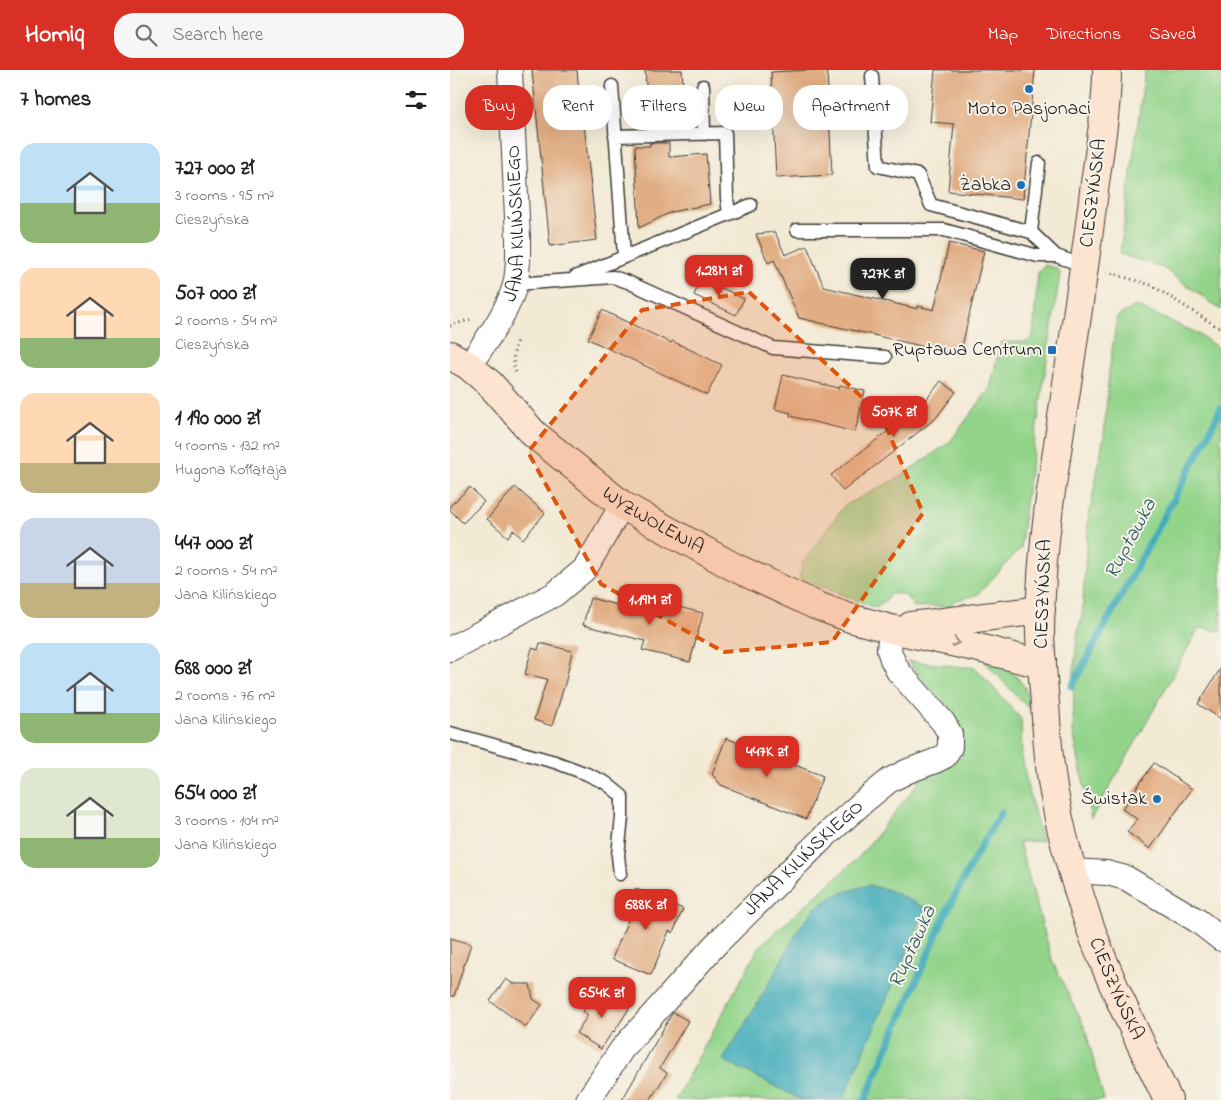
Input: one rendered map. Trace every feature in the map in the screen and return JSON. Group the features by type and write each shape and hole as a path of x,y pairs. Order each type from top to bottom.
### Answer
{"main road":[{"name":"CIESZYŃSKA","path":"1107,70 1104,118 1085,266 1047,519 1042,573 1040,634 1051,774 1072,871 1098,947 1128,1017 1168,1100"},
{"name":"WYZWOLENIA","path":"459,360 490,384 534,434 622,505 734,567 814,605 850,618 1029,661 1042,662"},
{"name":"WYZWOLENIA","path":"891,629 1041,610"}],"street":[{"name":"JANA KILIŃSKIEGO","path":"459,360 505,310 515,284 519,261 510,70"},
{"path":"450,648 555,594 585,569 622,505"},
{"name":"JANA KILIŃSKIEGO","path":"588,1100 622,1049 714,946 825,836 890,780 945,756 950,746 950,734 943,722 898,671 889,650 891,629"},
{"path":"1072,871 1108,873 1126,878 1198,921 1221,939"}],"lane":[{"path":"872,76 878,166 918,174 931,205 1031,232 1056,256"},
{"path":"612,86 624,256"},
{"path":"704,130 704,134"},
{"path":"615,136 725,133 729,214"},
{"path":"1031,232 1040,163"},
{"path":"564,281 751,205"},
{"path":"797,230 944,230 1038,256 1056,256 1085,266"},
{"path":"515,284 612,277 628,282 773,348 885,357"},
{"path":"450,733 555,762 606,783 622,796 618,855 620,874"}],"path":[{"path":"1085,266 1151,285 1221,329"},
{"path":"518,334 513,366 518,376"}],"highlighted area":[{"path":"749,292 881,415 923,513 832,642 724,652 601,584 528,452 642,310"}],"green space":[{"path":"1145,70 1221,70 1221,310 1163,268 1120,254"},
{"path":"1045,265 1056,268 1060,273 1025,505 1021,548 977,595 953,601 952,606 914,607 904,594 890,594 876,608 799,578 803,562 844,506 898,478 950,442 990,388 1001,342 1027,342 1033,336 1038,273"},
{"path":"1136,306 1197,333 1221,350 1221,631 1199,628 1091,819 1073,732 1077,635 1082,617 1088,521 1104,436 1109,371 1117,317"},
{"path":"907,661 976,668 1021,719 1022,755 1027,785 1042,841 1019,842 1053,963 1085,1028 1104,1100 675,1100 759,947 859,857 919,782 916,774 954,762 962,756 960,730 955,718"},
{"path":"984,661 998,663 1016,676 1025,688 1030,710"}],"water":[{"path":"868,885 889,890 926,908 843,1100 802,1100 723,1060 800,927 816,907 838,894"}],"building":[{"path":"532,70 577,70 578,85 543,85 543,130 585,130 597,240 550,246"},
{"path":"645,70 682,70 683,85 646,85"},
{"path":"827,70 828,85 793,85 793,130 830,130 832,175 776,178 774,130 783,130 783,85 772,85 771,72"},
{"path":"935,70 1035,70 1023,199 948,191 954,124 930,122"},
{"path":"650,143 669,143 669,157 706,154 710,204 671,212 639,228 635,146 650,146"},
{"path":"775,232 785,255 807,246 824,287 918,309 918,306 934,310 949,243 984,251 960,355 799,318 774,260 768,263 756,234"},
{"path":"702,278 744,299 736,315 694,295"},
{"path":"602,310 722,365 707,395 588,339"},
{"path":"783,375 839,388 840,385 865,391 855,432 790,416 791,413 775,409"},
{"path":"941,381 956,392 935,419 843,491 831,475 922,405"},
{"path":"470,487 484,502 463,523 450,510 450,506"},
{"path":"515,487 545,513 523,539 513,530 508,537 487,519"},
{"path":"590,598 641,611 645,599 703,613 690,662 642,650 645,641 583,625"},
{"path":"540,643 572,651 566,680 552,726 534,720 547,679 525,674 532,648 538,650"},
{"path":"1221,668 1221,719 1198,704"},
{"path":"726,738 823,776 806,819 721,785 712,774"},
{"name":"Świstak","path":"1154,763 1192,789 1150,849 1127,832 1137,819 1122,809"},
{"path":"636,889 683,909 673,933 669,931 651,975 612,959 630,915 626,913"},
{"path":"450,938 471,944 454,996 450,996"},
{"path":"506,979 513,984 530,984 533,999 542,1005 526,1027 490,1001"},
{"path":"596,992 607,999 610,995 630,1007 601,1049 576,1033 588,1015 583,1011"},
{"path":"673,1012 688,1021 660,1068 667,1073 650,1100 622,1100"}],"waterway":[{"name":"Ruptawka","path":"1072,686 1204,443 1221,408"},
{"name":"Ruptawka","path":"865,1100 945,915 1001,812"}],"place":[{"name":"Moto Pasjonaci","path":"1029,89"},
{"name":"Żabka","path":"1021,185"},
{"name":"Ruptawa Centrum","path":"1052,350"},
{"name":"Świstak","path":"1157,799"}]}
